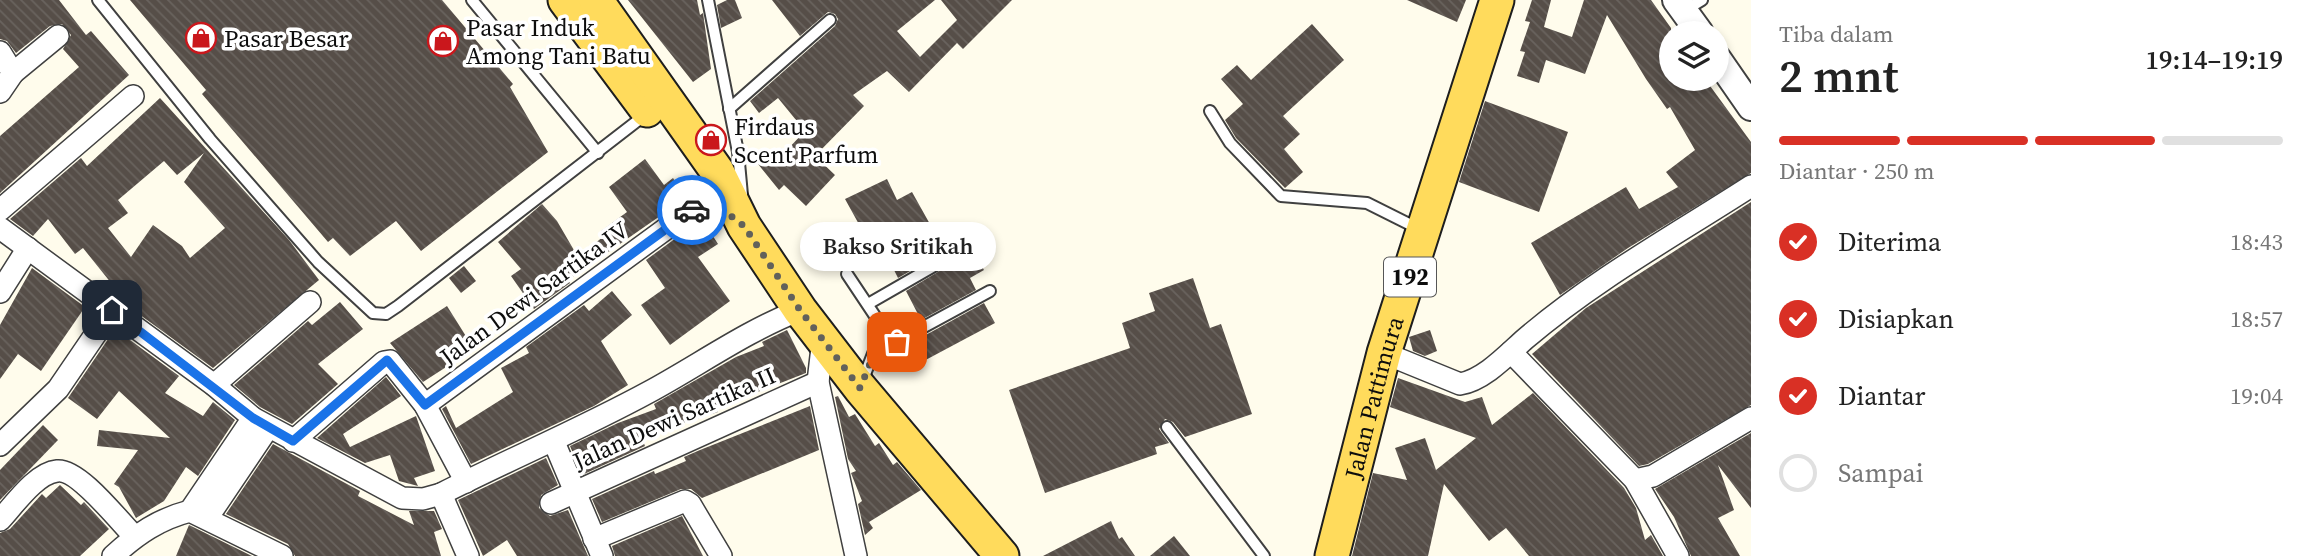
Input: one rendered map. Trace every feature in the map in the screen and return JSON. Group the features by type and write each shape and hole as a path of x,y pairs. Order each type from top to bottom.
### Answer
{"main road":[{"path":"565,0 607,33 717,172 744,226 800,310 860,388 1002,556"},
{"path":"596,0 607,33 649,112 708,198 744,226"},
{"name":"Jalan Pattimura","path":"1332,556 1384,353 1425,232 1497,0"}],"street":[{"path":"1687,4 1695,21"},
{"path":"0,92 13,73 58,36"},
{"path":"0,52 13,73"},
{"path":"1729,75 1751,107"},
{"path":"0,210 132,96"},
{"path":"1384,353 1460,384 1470,382 1511,352 1564,306 1751,186"},
{"name":"Jalan Dewi Sartika IV","path":"425,405 708,198"},
{"path":"0,228 214,385 260,423 402,498 423,499 441,494 554,442 651,391 773,320 800,310"},
{"path":"0,292 28,248"},
{"path":"214,385 310,302"},
{"path":"0,445 58,389 112,310"},
{"path":"823,339 818,382 856,556"},
{"path":"1511,352 1635,480 1678,556"},
{"path":"293,441 387,360 425,405 466,482"},
{"name":"Jalan Dewi Sartika II","path":"551,503 818,382"},
{"path":"1635,480 1653,476 1751,418"},
{"path":"199,514 260,423"},
{"path":"554,442 598,548 685,501 690,504 721,556"},
{"path":"0,520 40,480 56,471 73,473 134,536"},
{"path":"441,494 468,556"},
{"path":"113,556 134,536 168,517 199,514 282,556"}],"lane":[{"path":"98,0 210,139 300,242 373,313 386,314 398,306 649,112"},
{"path":"472,0 598,153"},
{"path":"708,0 738,152 744,226"},
{"path":"729,109 830,19"},
{"path":"1210,111 1230,143 1281,196 1367,203 1425,232"},
{"path":"868,304 955,254"},
{"path":"847,274 883,328 860,388"},
{"path":"874,354 990,291"},
{"path":"1167,427 1264,556"}],"building":[{"path":"0,0 59,0 86,35 91,31 129,75 0,193 0,136 79,67 63,49 71,35 62,24 50,26 16,53 7,41 0,39"},
{"path":"130,0 442,0 513,84 510,87 548,152 421,251 396,221 350,256 333,238 328,242 202,94 206,90"},
{"path":"628,0 697,0 700,15 703,13 711,69 693,82"},
{"path":"727,0 735,0 742,18 721,28 717,5"},
{"path":"772,0 935,0 897,31 920,57 957,20 941,0 1012,0 963,49 957,43 909,92 887,71 853,95 864,106 815,156 835,175 806,206 784,185 779,190 758,164 781,148 785,152 805,131 778,98 759,113 750,101 835,26 838,19 835,14 828,12 800,36"},
{"path":"1407,0 1466,0 1457,22"},
{"path":"1532,0 1551,0 1544,27 1572,37 1584,0 1651,0 1666,21 1659,21 1659,91 1714,91 1751,142 1751,173 1628,248 1560,295 1531,243 1626,187 1639,209 1678,187 1666,172 1695,150 1670,107 1667,109 1646,79 1607,15 1585,74 1546,60 1539,83 1517,76 1525,52 1520,51 1530,22 1525,21"},
{"path":"1312,24 1344,60 1283,116 1300,134 1284,149 1303,172 1285,188 1236,138 1225,120 1243,104 1221,79 1237,65 1251,80"},
{"path":"160,98 289,240 319,280 213,368 132,309 83,248 75,254 48,219 33,236 10,219 81,158 87,166","holes":["204,153 184,182 225,228 190,258 182,246 153,225 131,257 108,228 128,213 118,200 164,161 177,175"]},
{"path":"1485,101 1568,132 1539,212 1459,182"},
{"path":"645,159 664,185 673,178 686,198 568,280 570,283 534,309 511,276 521,269 498,242 542,204 557,221 578,257 604,236 601,231 627,212 609,187"},
{"path":"887,179 897,200 912,192 945,251 898,278 890,262 882,266 845,199"},
{"path":"1751,202 1751,405 1648,464 1639,466 1532,354 1586,308"},
{"path":"702,219 718,244 698,257 730,301 670,345 641,305 665,288 646,260"},
{"path":"973,251 984,270 970,278 976,290 921,320 906,291"},
{"path":"464,266 476,281 461,293 449,278"},
{"path":"32,268 85,307 41,371 18,354 0,379 0,325"},
{"path":"1193,278 1210,328 1221,324 1252,414 1185,437 1173,422 1165,419 1159,429 1169,443 1155,447 1157,454 1045,493 1009,390 1130,348 1122,323 1155,311 1149,293"},
{"path":"612,291 632,315 601,341 628,385 594,406 471,464 442,409 446,406 456,428 513,392 501,368 529,353 526,347 584,305 589,311"},
{"path":"340,302 363,329 318,364 338,384 292,424 260,407 234,385 308,321 312,325"},
{"path":"984,303 995,323 903,372 893,353"},
{"path":"447,306 474,349 423,382 390,343"},
{"path":"115,329 179,376 165,393 203,416 213,402 235,420 198,476 186,467 164,501 136,518 119,487 114,484 138,450 97,446 99,430 170,438 119,391 97,419 68,398"},
{"path":"787,330 806,373 717,408 718,412 642,438 645,446 582,475 570,446 618,423 656,409 654,404 736,357 764,346 762,342"},
{"path":"1430,330 1437,351 1425,356 1413,351 1409,337"},
{"path":"386,377 401,396 343,434 350,447 416,416 435,471 414,478 418,486 399,481 390,455 365,463 317,438"},
{"path":"1398,378 1465,402 1482,397 1492,425 1533,393 1624,488 1636,508 1645,540 1651,535 1663,556 1529,556 1506,528 1489,541 1444,484 1428,556 1352,556 1373,473 1407,480 1395,448 1425,438 1436,470 1476,438 1390,407"},
{"path":"838,396 849,417 855,414 875,446 879,443 893,465 897,462 921,490 869,522 873,528 865,535 858,504 862,501 851,473 856,471 848,459 835,397"},
{"path":"810,406 819,450 702,498 691,489 681,489 602,522 592,499 654,471 655,474 686,461 684,457 700,450"},
{"path":"43,425 58,440 0,500 0,470"},
{"path":"1751,433 1751,508 1718,465 1734,510 1718,518 1740,556 1691,556 1674,517 1655,489"},
{"path":"273,444 360,491 358,496 414,525 409,511 434,511 442,529 434,532 441,556 295,556 288,544 226,514"},
{"path":"546,458 558,485 541,495 539,508 550,516 568,510 588,556 517,556 507,540 483,556 458,500"},
{"path":"60,485 81,505 84,502 109,529 80,556 0,556 0,533 10,529 42,494 46,498"},
{"path":"682,516 703,556 615,556 612,546"},
{"path":"1111,521 1119,539 1122,537 1135,556 1043,556"},
{"path":"189,525 252,556 176,556"},
{"path":"1174,536 1190,556 1150,556"}],"way so far":[{"path":"692,210 708,198 744,226 800,310 860,388 874,354 897,342"}],"place":[{"name":"Pasar Besar","path":"201,38"},
{"name":"Pasar Induk Among Tani Batu","path":"443,41"},
{"name":"Firdaus Scent Parfum","path":"711,140"},
{"name":"Bakso Sritikah","path":"897,342"}],"route":[{"path":"112,310 214,385 253,418 293,441 387,360 390,360 425,405 692,210"}]}
